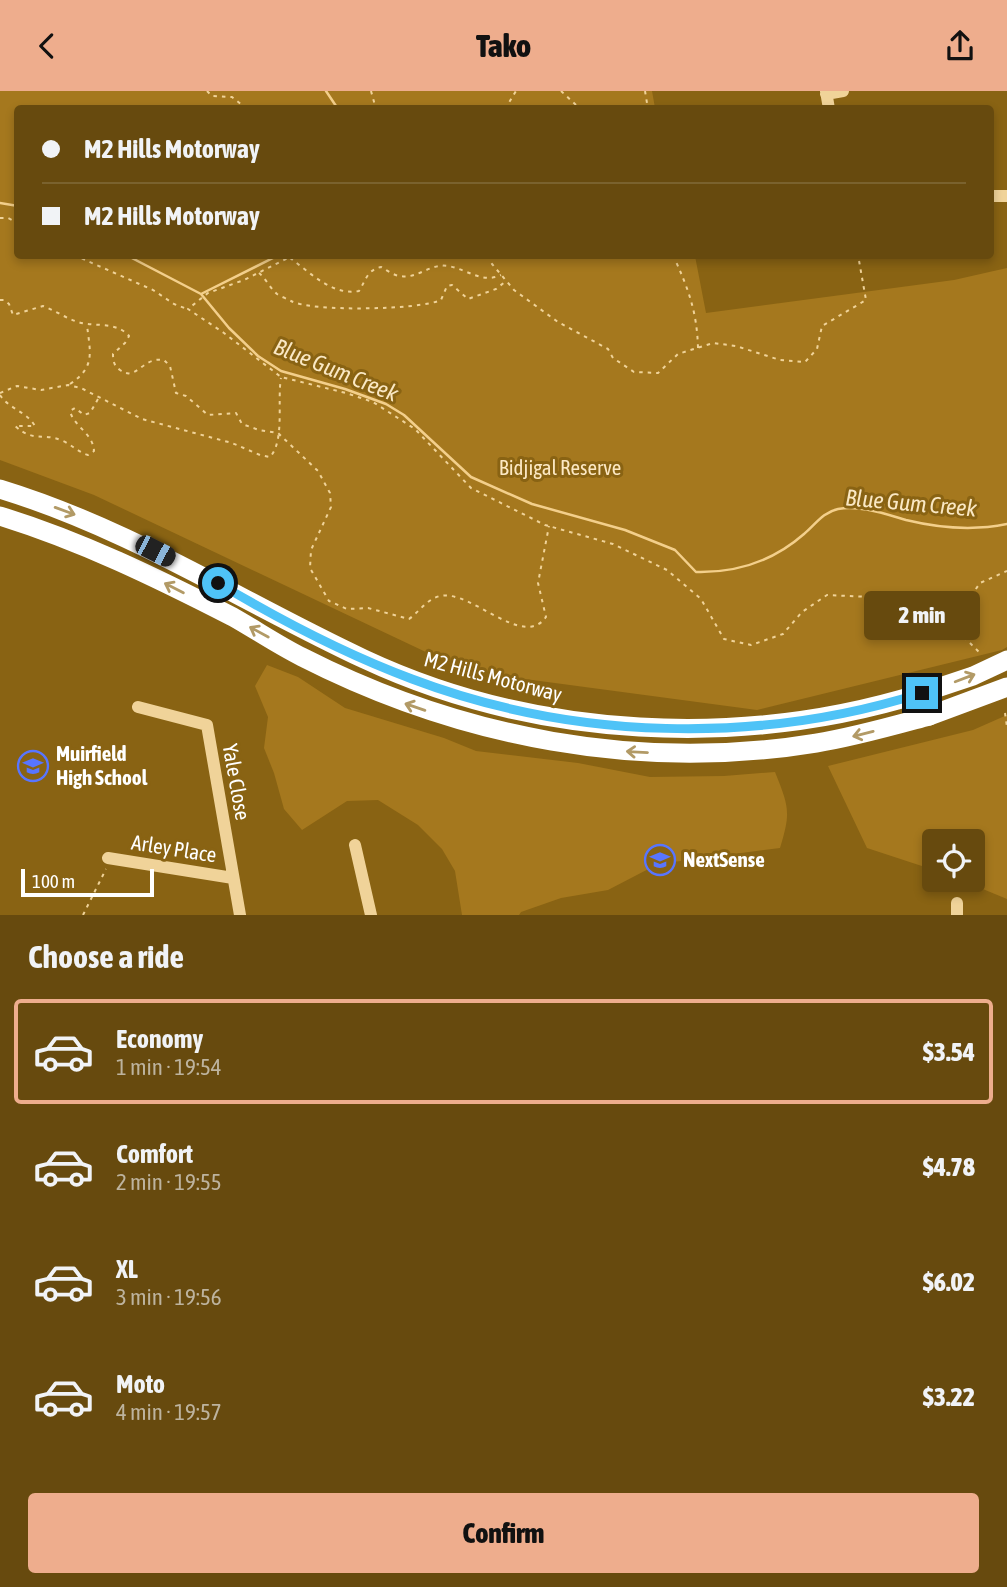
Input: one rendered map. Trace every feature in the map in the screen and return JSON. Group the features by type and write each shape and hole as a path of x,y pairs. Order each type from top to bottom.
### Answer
{"highway":[{"name":"M2 Hills Motorway","path":"0,489 73,513 121,534 294,625 413,680 478,701 572,720 638,726 752,726 852,712 973,676 1007,660"},
{"path":"0,516 95,550 235,618 299,656 410,705 511,735 559,744 684,754 785,748 860,735 929,716 1007,687"}],"street":[{"path":"826,93 843,91"},
{"name":"Yale Close","path":"138,707 207,725 240,915"},
{"path":"355,845 371,915"},
{"name":"Arley Place","path":"108,858 233,878"}],"path":[{"path":"207,91 212,96 232,97 242,105"},
{"path":"561,91 576,105"},
{"path":"83,259 188,309 281,377 373,402 415,429 471,488 549,526 613,544 667,570 701,599 723,639 751,645 783,633 803,612 827,595 916,599 947,622 982,655"},
{"path":"188,309 208,293 287,259"},
{"path":"290,259 327,285 345,293 359,291 368,274 374,268 381,267 398,277 411,277 434,266 449,266 484,277 494,278 501,275"},
{"path":"490,259 514,290 558,322 608,349 613,358 634,372 658,373 678,354 713,342 736,346 780,360 805,362 817,349 822,327 866,300 859,259"},
{"path":"675,259 691,295 697,321 698,348"},
{"path":"259,273 277,294 303,305 322,309 389,309 430,305 441,300 447,286 452,285 468,299 496,289 506,281"},
{"path":"0,300 9,304 13,315 43,306 77,323 116,328 129,336 113,354 113,362 117,368 126,373 134,373 154,360 164,360 170,366 176,393 186,396 208,415 236,413 242,424 259,431 278,433 318,471 330,493 331,507 311,551 310,568 329,601 347,608 368,608 409,619 429,600 442,595 458,597 530,628 541,624 546,617 538,583 549,526"},
{"path":"87,324 90,359 82,376 68,385 41,390 17,386 0,394 6,403 32,421 35,426 15,426 26,436 66,442 74,451 88,455 94,451 93,442 70,411 75,408 83,415 90,413 99,398"},
{"path":"68,385 81,388 142,419 232,443 270,457 276,451 281,377"},
{"path":"947,622 981,583 1007,571"},
{"path":"1004,713 1007,727"},
{"path":"83,915 108,858"}],"green space":[{"name":"Bidjigal Reserve","path":"0,91 652,91 654,105 14,105 14,259 696,259 706,313 954,280 1007,268 1007,647 757,710 466,671 94,495 0,460"},
{"path":"267,665 298,677 345,708 444,738 476,751 578,763 650,777 775,772 787,810 780,848 658,864 608,890 561,898 519,915 462,915 455,871 442,849 418,825 378,800 347,801 302,830 284,809 264,748 268,717 255,686"},
{"path":"1007,715 1007,899 985,890 985,829 922,829 922,866 867,848 828,766 973,730"}],"waterway":[{"path":"326,91 335,105"},
{"path":"0,203 14,205"},
{"name":"Blue Gum Creek","path":"134,259 201,294 271,259"},
{"name":"Blue Gum Creek","path":"201,294 229,328 258,356 281,371 386,404 404,415 471,477 532,504 625,530 675,550 696,572 740,568 767,559 792,544 824,516 838,509 864,509 943,527 969,528 1007,524"}],"place":[{"name":"Muirfield High School","path":"33,766"},
{"name":"NextSense","path":"660,860"}],"route":[{"path":"218,583 319,638 413,680 478,701 572,720 692,728 752,726 802,721 863,710 922,693"}]}
